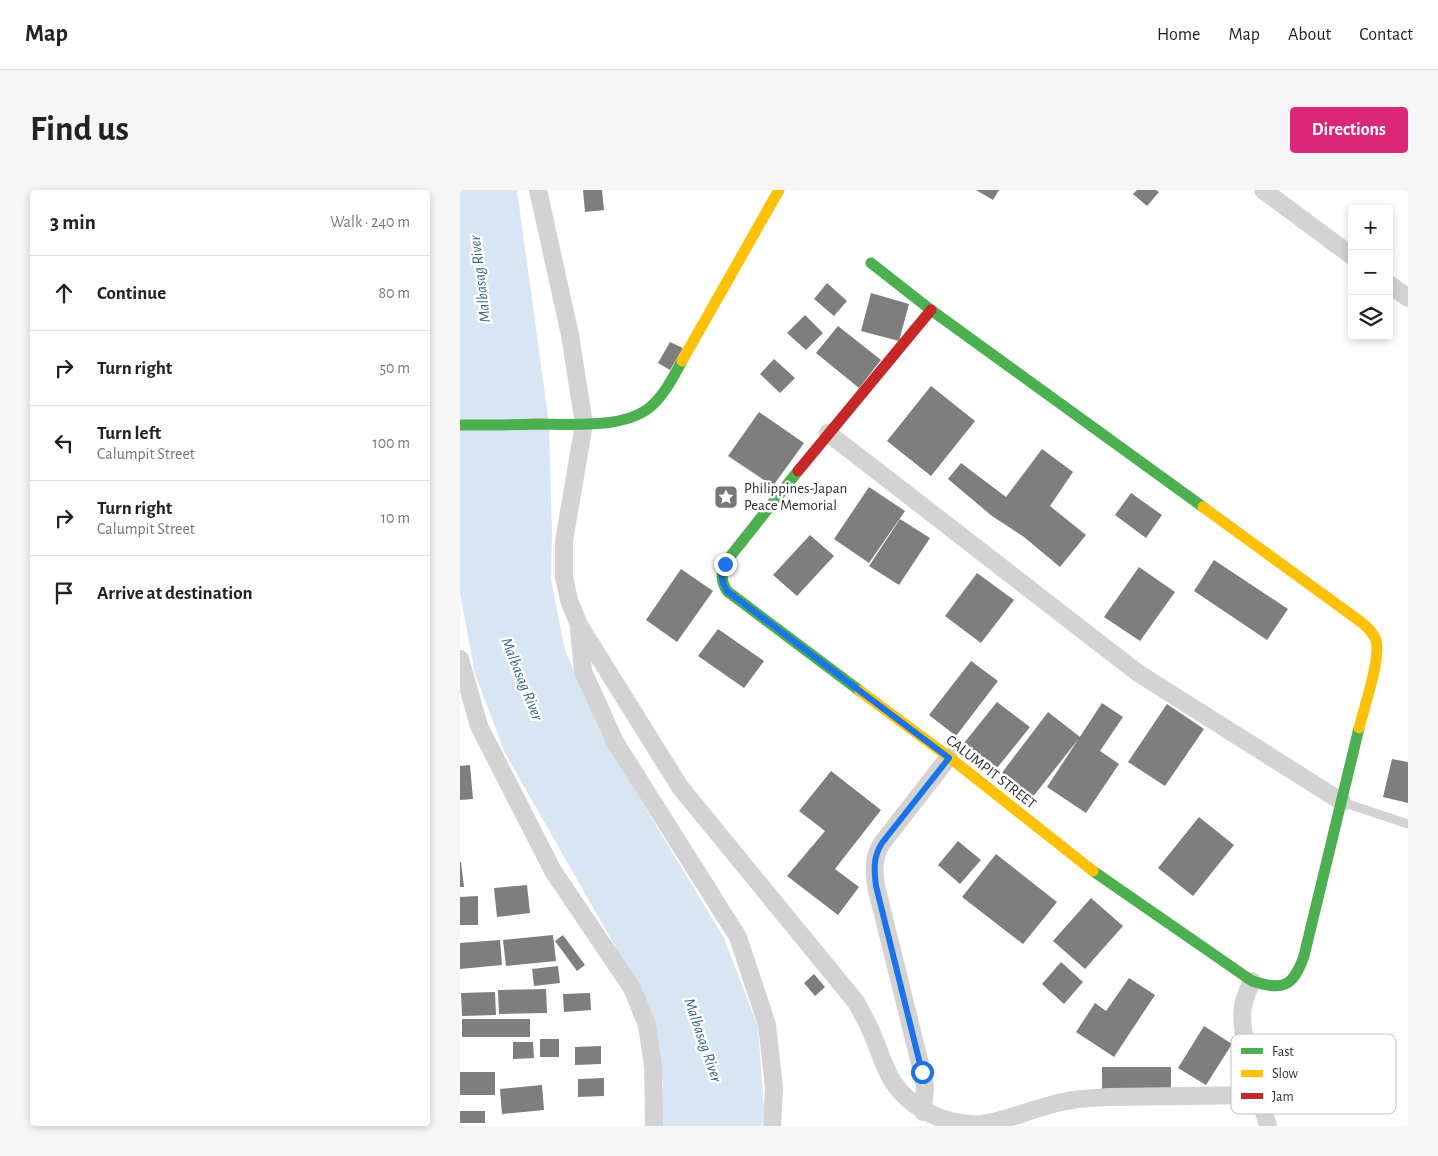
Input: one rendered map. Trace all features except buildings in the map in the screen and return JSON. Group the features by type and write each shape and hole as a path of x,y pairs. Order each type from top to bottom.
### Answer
{"street":[{"path":"538,190 570,335 584,424 564,541 564,577 569,600 579,625 680,787 856,1002 870,1027 892,1080 906,1097 923,1112 938,1119 958,1124 981,1125 1066,1101 1085,1098 1231,1096"},
{"path":"460,425 605,423 637,415 650,407 669,384 779,190"},
{"path":"1263,190 1348,253"},
{"path":"871,263 931,310 1371,630 1376,638 1376,660 1342,802 1138,673 828,433 931,310"},
{"path":"1393,287 1408,298"},
{"name":"CALUMPIT STREET","path":"828,433 725,564 721,577 727,591 949,758 1098,876 1252,981 1280,988 1290,983 1299,972 1342,802"},
{"path":"579,625 583,671 615,742 738,937 767,1024 774,1087 772,1126"},
{"path":"460,659 479,726 553,871 632,988 647,1024 654,1067 654,1126"},
{"path":"923,1112 925,1086 876,886 874,862 876,852 882,843 949,758"},
{"path":"1245,1034 1243,1007 1252,981"}],"lane":[{"path":"1342,802 1408,824"}],"water":[{"name":"Malbasag River","path":"460,190 517,190 549,424 552,533 551,580 565,650 602,736 724,938 758,1027 764,1109 762,1126 660,1126 663,1084 648,1004 505,753 475,674 460,593"}],"traffic: fast":[{"path":"871,263 931,310 1203,507"},
{"path":"460,425 595,424 625,419 638,415 659,398 682,361"},
{"path":"798,471 725,563 722,574 723,581 727,591 860,691"},
{"path":"1093,871 1252,981 1272,986 1286,984 1296,974 1304,956 1359,728"}],"traffic: slow":[{"path":"682,361 779,190"},
{"path":"1203,507 1361,622 1373,635 1376,640 1376,659 1359,728"},
{"path":"860,691 949,757 1093,871"}],"traffic: jam":[{"path":"798,471 931,310"}],"place":[{"name":"Philippines-Japan Peace Memorial","path":"726,497"}],"route":[{"path":"725,564 721,577 727,591 949,758 882,843 876,852 874,862 876,886 922,1072"}]}
